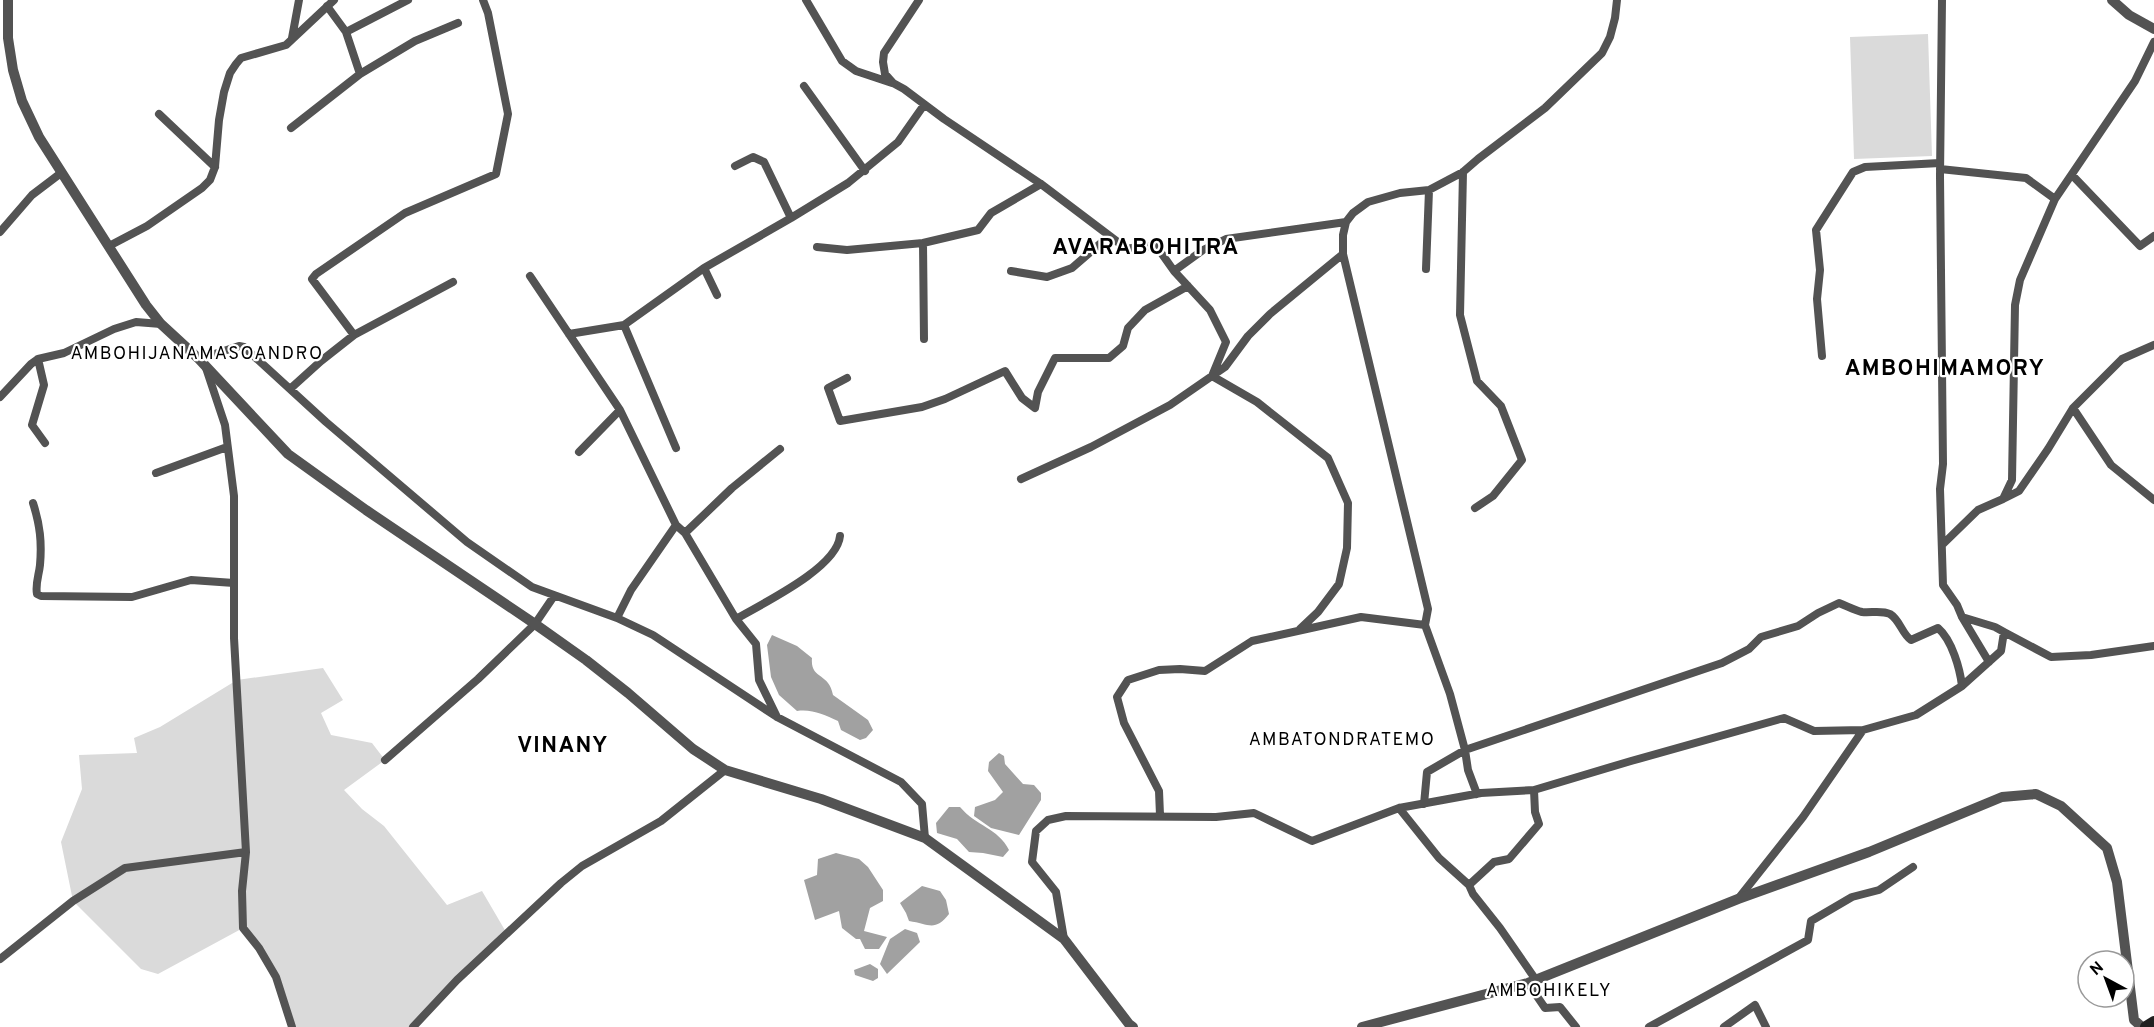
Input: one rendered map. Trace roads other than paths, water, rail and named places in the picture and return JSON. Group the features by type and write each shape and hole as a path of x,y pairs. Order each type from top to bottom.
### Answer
{"main road":[{"path":"2144,1027 2154,1022"}],"street":[{"path":"8,0 8,38 11,59 22,101 39,137 132,285 161,324 202,362 288,454 366,510 535,624 628,693 693,749 725,770 821,799 925,838 1064,939 1129,1026"},
{"path":"292,39 299,0"},
{"path":"346,32 408,0"},
{"path":"354,335 314,283 312,279 316,274 405,213 496,174 498,171 508,114 488,13 483,0"},
{"path":"806,0 842,61 856,71 904,89 1041,184 1127,249 1142,246 1157,247 1174,271 1210,310 1226,342 1212,376"},
{"path":"893,84 885,74 884,53 919,0"},
{"path":"1477,794 1468,770 1466,750 1450,694 1425,625 1428,609 1343,254 1343,235 1346,222 1353,213 1368,202 1400,193 1429,189 1464,172 1545,108 1602,53 1613,28 1617,0"},
{"path":"1942,0 1940,166 1943,585 1989,662"},
{"path":"2112,0 2129,15 2154,29"},
{"path":"109,246 147,226 184,202 210,180 215,166 219,120 230,73 241,58 282,47 331,3 346,32 360,74"},
{"path":"291,128 360,74 415,41 458,23"},
{"path":"2003,499 2012,480 2015,305 2020,280 2055,199 2135,81 2154,42"},
{"path":"804,86 865,171"},
{"path":"568,334 624,325 704,268 848,183 898,142 924,105"},
{"path":"159,114 215,166"},
{"path":"735,166 753,157 764,162 791,218"},
{"path":"1822,356 1817,299 1820,270 1816,230 1853,172 1865,167 1940,166 2026,178 2055,199"},
{"path":"1464,172 1460,315 1477,381 1501,406 1522,460 1493,496 1475,508"},
{"path":"0,232 32,195 62,173"},
{"path":"2072,176 2140,246 2154,236"},
{"path":"817,247 847,250 923,243 978,230 991,213 1041,184"},
{"path":"1426,269 1429,189"},
{"path":"1174,271 1203,250 1226,240 1346,222"},
{"path":"1011,271 1047,277 1072,268 1109,236"},
{"path":"923,243 924,339"},
{"path":"1021,479 1091,447 1170,405 1225,367 1248,336 1270,314 1343,254"},
{"path":"704,268 717,296"},
{"path":"530,276 620,410 676,525 685,533 736,619 756,644 759,680 777,717"},
{"path":"290,389 354,335 453,282"},
{"path":"847,378 828,388 840,421 922,407 945,399 1005,371 1022,398 1035,408 1038,393 1055,358 1109,357 1123,346 1128,328 1144,309 1188,286"},
{"path":"0,397 38,359 64,353 114,329 136,322 161,324"},
{"path":"624,325 676,448"},
{"path":"1942,545 1978,510 2019,491 2073,408 2122,359 2154,345"},
{"path":"202,362 239,346 244,347 326,422 466,542 532,587 617,618 653,636 777,717 901,782 922,804 925,838"},
{"path":"38,359 44,385 32,424 45,442"},
{"path":"202,362 224,421 234,496 234,638 246,852 242,891 243,928 259,948 276,977 292,1027"},
{"path":"1212,376 1257,402 1328,458 1348,503 1347,548 1339,584 1318,612 1300,629"},
{"path":"2073,408 2111,465 2154,500"},
{"path":"579,452 620,410"},
{"path":"156,473 227,447"},
{"path":"685,533 732,488 780,449"},
{"path":"33,503 42,539 36,589 37,594 41,597 132,597 191,580 234,583"},
{"path":"617,618 631,590 676,525"},
{"path":"736,619 819,568 836,550 840,536"},
{"path":"385,760 478,679 535,624 554,596"},
{"path":"1424,804 1427,772 1466,750 1722,663 1749,649 1761,637 1798,626 1818,612 1839,603 1858,611 1884,612 1893,615 1911,640 1938,628 1944,633 1958,667 1962,687"},
{"path":"1160,815 1159,790 1124,723 1117,697 1128,680 1159,670 1205,671 1252,641 1361,617 1425,625"},
{"path":"1962,618 1995,627 2051,657 2091,655 2154,646"},
{"path":"1064,939 1056,892 1032,862 1036,831 1048,820 1066,816 1216,817 1254,813 1312,841 1399,808 1477,794 1534,790 1784,718 1814,731 1863,730 1916,715 1962,687 2001,651 2004,632"},
{"path":"1738,899 1803,817 1863,730"},
{"path":"413,1027 489,948 568,877 582,866 662,821 725,770"},
{"path":"1469,885 1494,862 1509,859 1539,824 1535,812 1534,790"},
{"path":"1362,1027 1532,982 1738,899 1869,852 2002,797 2036,794 2061,806 2107,848 2117,882 2134,1020 2144,1027"},
{"path":"1399,808 1439,858 1469,885 1473,894 1500,928 1545,1008 1560,1007 1576,1027"},
{"path":"0,958 74,901 124,868 246,852"},
{"path":"1649,1027 1808,940 1811,921 1852,897 1879,890 1913,867"},
{"path":"1724,1027 1755,1005 1766,1027"}],"district":[{"name":"AVARABOHITRA","path":"1146,248"},
{"name":"AMBOHIJANAMASOANDRO","path":"197,354"},
{"name":"AMBOHIMAMORY","path":"1945,369"},
{"name":"AMBATONDRATEMO","path":"1342,740"},
{"name":"VINANY","path":"563,746"},
{"name":"AMBOHIKELY","path":"1549,991"}]}
